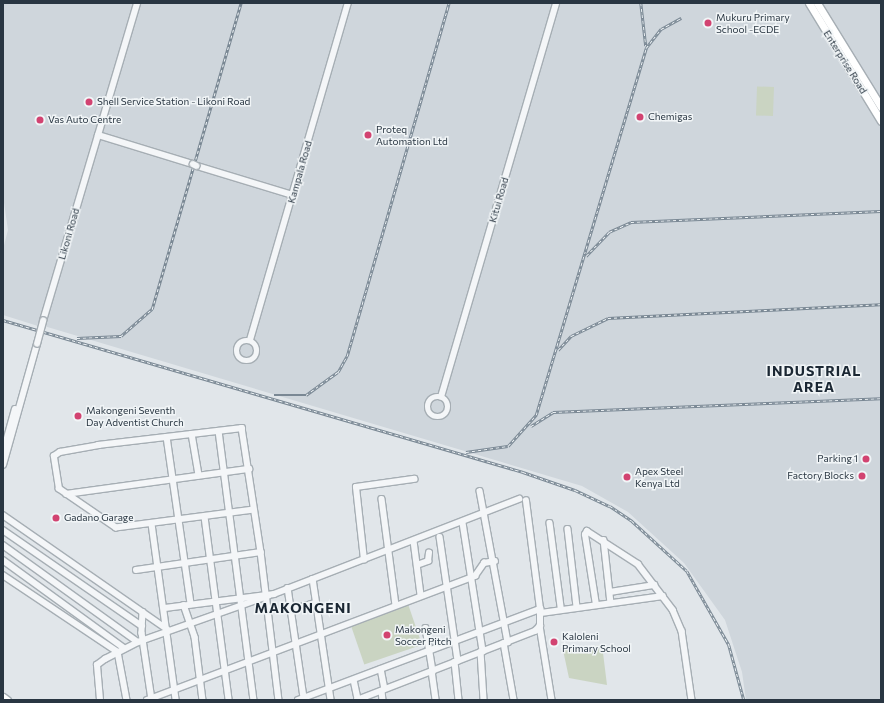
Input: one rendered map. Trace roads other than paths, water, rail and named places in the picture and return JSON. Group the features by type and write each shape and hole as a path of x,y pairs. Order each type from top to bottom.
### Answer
{"main road":[{"name":"Enterprise Road","path":"809,3 881,121"},
{"name":"Enterprise Road","path":"816,3 881,107"},
{"path":"3,697 7,700"}],"street":[{"name":"Likoni Road","path":"43,321 136,3"},
{"name":"Kampala Road","path":"250,340 348,3"},
{"name":"Kitui Road","path":"441,397 556,3"},
{"name":"Likoni Road","path":"3,451 98,135 129,24"},
{"path":"98,135 293,195"},
{"name":"Likoni Road","path":"3,465 36,343"},
{"path":"3,426 9,430"},
{"path":"254,510 179,521 114,527 56,486 54,459 57,453 242,428 261,552 279,700"},
{"path":"219,430 236,556 240,607 254,700"},
{"path":"192,434 199,475"},
{"path":"167,437 174,479 190,604"},
{"path":"66,494 248,469"},
{"path":"364,560 356,487 414,480"},
{"path":"480,492 479,500 485,512 495,561 514,700"},
{"path":"382,499 396,605"},
{"path":"165,608 239,597 274,594 519,499"},
{"path":"526,501 540,611 540,626 552,700"},
{"path":"3,515 167,630"},
{"path":"205,517 229,700"},
{"path":"463,522 482,652 484,700"},
{"path":"550,523 561,607"},
{"path":"152,524 165,608 176,700"},
{"path":"568,529 577,606"},
{"path":"3,530 142,626"},
{"path":"596,605 585,532 591,532 633,560 663,596 681,626 692,700"},
{"path":"440,537 457,662 459,700"},
{"path":"604,540 611,602"},
{"path":"414,541 421,595"},
{"path":"3,545 141,641"},
{"path":"136,570 159,565 261,552"},
{"path":"417,565 428,561 429,553"},
{"path":"3,560 124,648"},
{"path":"143,612 141,641 150,699 297,643 320,632 396,605 470,576 479,574 484,563 495,561"},
{"path":"3,575 118,652 127,700"},
{"path":"313,579 331,700"},
{"path":"610,592 654,585"},
{"path":"288,588 297,643 301,699 453,641 540,611 561,607 596,605 663,596"},
{"path":"100,700 97,665 124,648 167,630 192,625 240,607 266,595"},
{"path":"292,610 316,603"},
{"path":"184,605 192,625 203,700"},
{"path":"354,680 358,700 482,652 540,626"},
{"path":"426,628 436,700"},
{"path":"381,669 384,690 383,700"}],"railway":[{"path":"77,338 121,336 152,309 241,3"},
{"path":"274,395 306,395 338,372 347,356 449,3"},
{"path":"641,3 646,46"},
{"path":"466,452 508,446 536,415 646,48 661,29 681,18"},
{"path":"586,256 609,232 631,222 881,211"},
{"path":"558,350 571,336 608,318 881,304"},
{"path":"3,320 523,472 575,490 610,506 632,521 687,571 729,645 744,700"},
{"path":"531,426 553,412 881,398"}],"place":[{"name":"Mukuru Primary School -ECDE","path":"708,23"},
{"name":"Shell Service Station - Likoni Road","path":"89,102"},
{"name":"Chemigas","path":"640,117"},
{"name":"Vas Auto Centre","path":"40,120"},
{"name":"Proteq Automation Ltd","path":"368,135"},
{"name":"Makongeni Seventh Day Adventist Church","path":"78,416"},
{"name":"Parking 1","path":"866,459"},
{"name":"Factory Blocks","path":"862,476"},
{"name":"Apex Steel Kenya Ltd","path":"627,477"},
{"name":"Gadano Garage","path":"56,518"},
{"name":"Makongeni Soccer Pitch","path":"387,635"},
{"name":"Kaloleni Primary School","path":"554,642"}],"district":[{"name":"INDUSTRIAL AREA","path":"814,380"},
{"name":"MAKONGENI","path":"303,608"}]}
